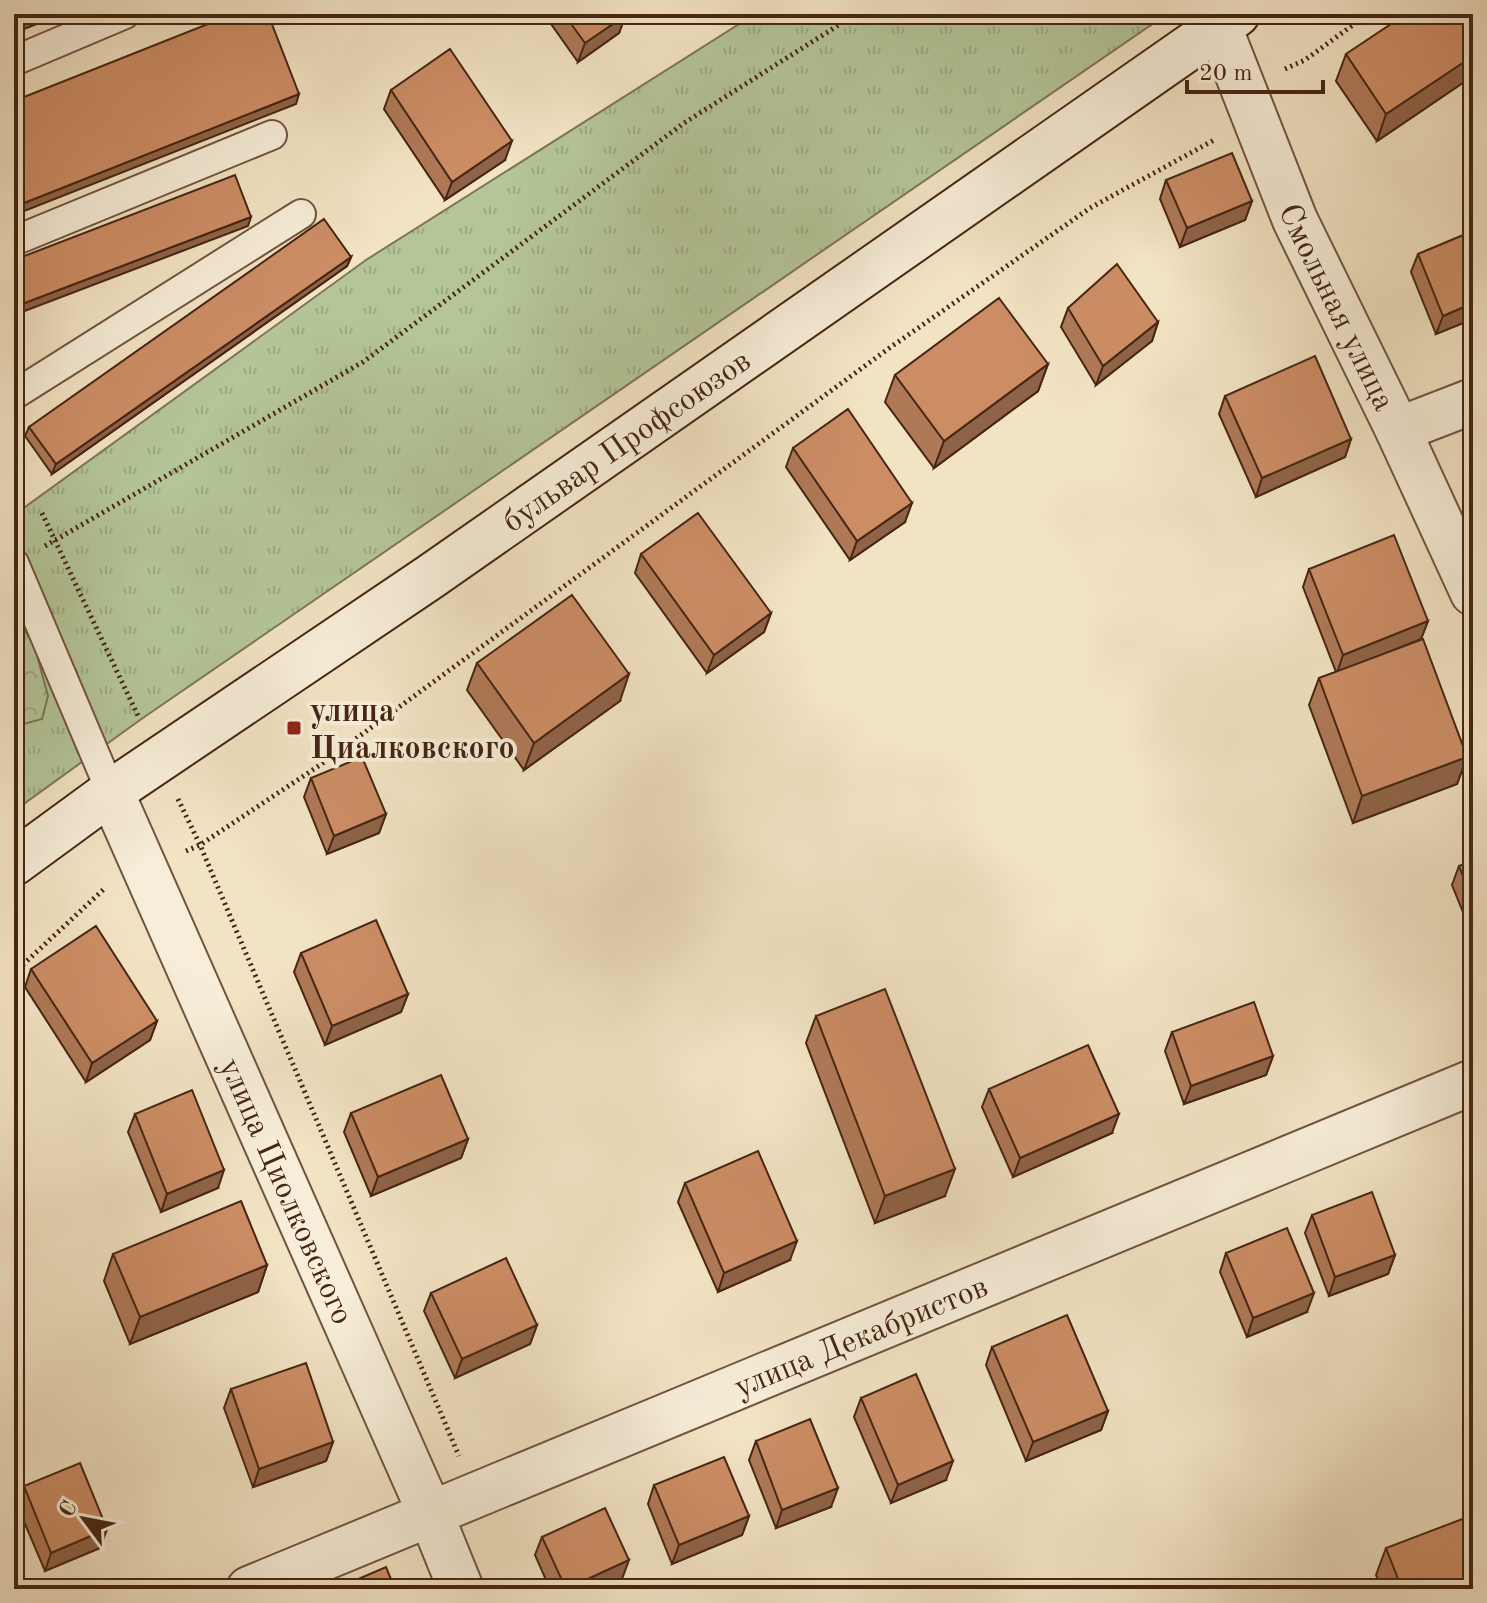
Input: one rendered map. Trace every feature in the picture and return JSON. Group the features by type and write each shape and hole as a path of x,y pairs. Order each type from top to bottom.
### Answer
{"street":[{"name":"Смольная улица","path":"1223,18 1249,102 1295,220 1398,430 1473,593"},
{"name":"бульвар Профсоюзов","path":"14,863 111,792 456,559 1223,18"},
{"path":"1398,430 1473,401"},
{"name":"улица Циолковского","path":"111,792 461,1589"},
{"name":"улица Декабристов","path":"249,1589 1473,1082"}],"lane":[{"path":"14,61 125,14"},
{"path":"14,241 272,135"},
{"path":"14,395 301,214"},
{"path":"14,563 111,792"}],"path":[{"path":"14,563 363,362 684,123 856,14"},
{"path":"14,973 104,889 200,845 320,765 888,349 1249,102 1368,14"},
{"path":"42,513 200,845 476,1497"}],"green space":[{"path":"755,14 1167,14 140,720 14,811 14,515 366,260"},
{"path":"14,616 34,644 48,696 42,719 20,725 14,723"}],"building":[{"path":"14,14 41,14 14,25"},
{"path":"233,14 268,14 299,94 14,207 14,101"},
{"path":"564,14 625,14 626,15 585,43"},
{"path":"1406,14 1473,14 1473,56 1386,114 1346,54"},
{"path":"450,49 512,141 452,182 391,90"},
{"path":"1232,153 1252,201 1187,228 1166,180"},
{"path":"235,175 251,217 14,307 14,260"},
{"path":"324,219 351,257 56,464 29,427"},
{"path":"1473,231 1473,303 1443,316 1418,254"},
{"path":"1117,264 1158,322 1103,366 1068,308"},
{"path":"999,298 1048,364 944,441 895,375"},
{"path":"1315,356 1351,439 1262,478 1225,396"},
{"path":"848,409 912,503 857,541 793,448"},
{"path":"698,513 771,613 714,655 641,554"},
{"path":"1394,535 1428,621 1343,655 1309,569"},
{"path":"572,595 629,674 534,743 477,663"},
{"path":"1423,639 1467,757 1362,796 1319,678"},
{"path":"362,757 386,814 334,836 311,778"},
{"path":"1473,861 1473,901 1459,866"},
{"path":"376,920 408,994 332,1026 301,953"},
{"path":"96,926 157,1021 92,1063 31,969"},
{"path":"885,989 955,1169 885,1196 816,1016"},
{"path":"1254,1002 1273,1056 1191,1086 1172,1032"},
{"path":"1088,1045 1119,1114 1020,1158 989,1089"},
{"path":"441,1075 468,1139 378,1177 351,1113"},
{"path":"192,1090 224,1170 167,1194 135,1114"},
{"path":"758,1151 797,1241 724,1273 685,1183"},
{"path":"1372,1192 1395,1255 1335,1277 1312,1215"},
{"path":"241,1201 267,1265 140,1317 113,1254"},
{"path":"1287,1228 1314,1293 1253,1318 1226,1253"},
{"path":"506,1258 537,1325 462,1359 431,1293"},
{"path":"1067,1315 1108,1411 1033,1442 992,1347"},
{"path":"306,1363 333,1442 259,1469 231,1389"},
{"path":"916,1374 953,1461 898,1485 861,1398"},
{"path":"810,1419 838,1488 782,1510 756,1441"},
{"path":"724,1457 749,1516 679,1545 654,1485"},
{"path":"80,1463 107,1529 51,1553 24,1486"},
{"path":"605,1508 629,1560 566,1589 542,1537"},
{"path":"1473,1515 1473,1579 1460,1584 1462,1589 1402,1589 1386,1548"},
{"path":"386,1567 395,1589 335,1589"}],"place":[{"name":"улица Циалковского","path":"294,728"}]}
